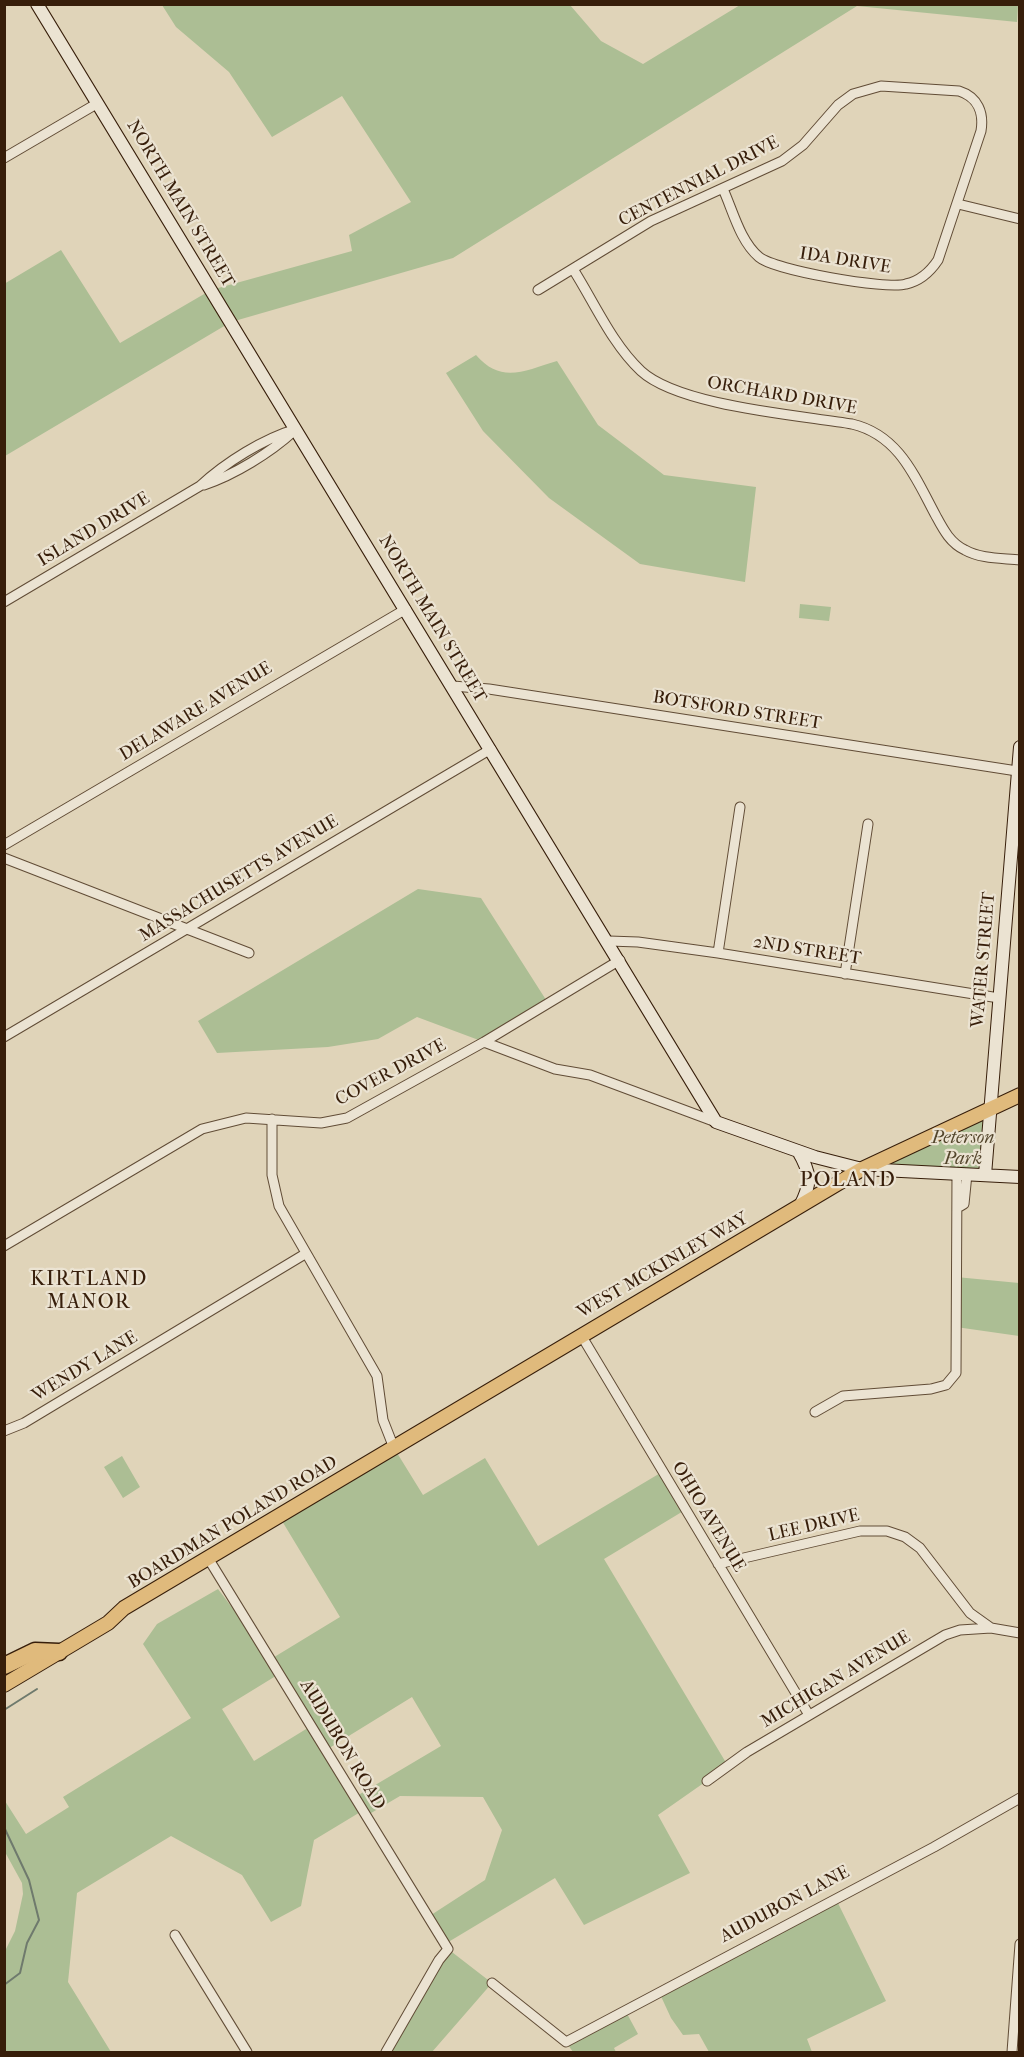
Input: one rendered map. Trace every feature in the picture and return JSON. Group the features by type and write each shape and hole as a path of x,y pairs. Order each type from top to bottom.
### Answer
{"highway":[{"path":"4,1666 35,1651 59,1652"}],"main road":[{"name":"NORTH MAIN STREET","path":"37,4 609,941 716,1122"},
{"name":"WATER STREET","path":"985,1175 1020,747"},
{"name":"WEST MCKINLEY WAY","path":"482,1395 862,1169 1020,1095"},
{"path":"716,1122 798,1151 862,1169 1020,1177"},
{"path":"798,1151 811,1176 808,1190 800,1206"},
{"name":"BOARDMAN POLAND ROAD","path":"4,1685 108,1623 124,1608 482,1395"}],"street":[{"name":"CENTENNIAL DRIVE","path":"538,290 651,221 768,169 790,155 811,137 838,105 862,89 881,86 952,90 970,97 982,116 981,130 958,204"},
{"path":"4,158 98,103"},
{"name":"IDA DRIVE","path":"723,189 749,247 769,264 891,286 915,281 934,267 958,204"},
{"path":"958,204 1020,219"},
{"name":"ORCHARD DRIVE","path":"573,268 628,356 658,384 693,398 852,424 872,430 888,441 903,456 945,532 956,545 976,555 1020,560"},
{"name":"ISLAND DRIVE","path":"4,602 200,486 214,473 278,435 296,429"},
{"name":"DELAWARE AVENUE","path":"4,845 406,609"},
{"name":"BOTSFORD STREET","path":"453,686 507,691 1017,771"},
{"name":"MASSACHUSETTS AVENUE","path":"4,1037 490,749"},
{"path":"718,953 740,807"},
{"path":"845,974 868,824"},
{"path":"4,858 249,953"},
{"name":"2ND STREET","path":"609,941 718,953 999,998"},
{"name":"COVER DRIVE","path":"4,1246 202,1129 234,1120 272,1119 321,1123 346,1118 484,1042 620,960"},
{"path":"484,1042 555,1069 590,1075 716,1122"},
{"path":"272,1119 270,1156 275,1191 286,1221 377,1376 383,1420 394,1448"},
{"path":"815,1412 843,1396 931,1389 946,1385 956,1372 959,1208 956,1202 962,1174"},
{"name":"WENDY LANE","path":"4,1431 24,1423 305,1254"},
{"name":"OHIO AVENUE","path":"581,1335 809,1715"},
{"name":"LEE DRIVE","path":"718,1564 860,1531 887,1531 904,1537 920,1548 963,1606 991,1628 1020,1633"},
{"name":"AUDUBON ROAD","path":"208,1558 448,1949 439,1960 386,2052"},
{"name":"MICHIGAN AVENUE","path":"707,1781 747,1752 945,1635 960,1630 991,1628"},
{"name":"AUDUBON LANE","path":"492,1983 566,2042 934,1847 1020,1798"},
{"path":"175,1935 247,2052"},
{"path":"1012,2052 1020,1944"}],"green space":[{"path":"162,5 570,5 601,41 643,64 740,5 1018,5 1017,22 857,6 453,258 231,322 5,456 4,284 61,250 120,343 211,290 352,251 349,235 411,202 342,96 272,137 229,72 176,27"},
{"path":"476,355 495,370 514,373 557,361 598,425 664,475 756,487 745,582 640,564 549,498 483,431 446,373"},
{"path":"800,604 831,607 829,621 799,618"},
{"path":"418,889 481,898 548,1003 484,1042 417,1017 378,1039 328,1047 217,1053 198,1021"},
{"name":"Peterson Park","path":"990,1109 985,1175 862,1169"},
{"path":"956,1277 1019,1283 1019,1336 956,1327"},
{"path":"394,1448 423,1495 485,1458 538,1546 662,1472 685,1510 604,1559 728,1766 658,1815 690,1873 584,1925 555,1878 445,1944 428,1917 485,1880 502,1830 483,1797 400,1796 366,1816 362,1811 314,1840 301,1906 271,1922 242,1875 171,1836 77,1893 68,1982 111,2052 5,2052 4,1953 15,1931 23,1894 22,1883 5,1852 5,1801 26,1834 69,1807 63,1797 191,1718 143,1644 157,1624 218,1589 271,1659 340,1617 279,1516","holes":["279,1674 311,1726 254,1761 222,1709","412,1697 441,1746 355,1797 326,1750"]},
{"path":"122,1456 140,1487 123,1498 104,1467"},
{"path":"835,1897 886,2001 807,2039 812,2052 709,2052 699,2034 683,2035 671,2018 659,1992"},
{"path":"448,1949 492,1983 432,2052 386,2052"},
{"path":"625,2010 638,2034 614,2048 616,2052 573,2052 566,2042"}],"waterway":[{"path":"4,1710 37,1689"},
{"path":"4,1827 29,1880 39,1920 27,1943 20,1973 4,1985"}],"district":[{"name":"POLAND","path":"848,1181"},
{"name":"KIRTLAND MANOR","path":"89,1292"}]}
